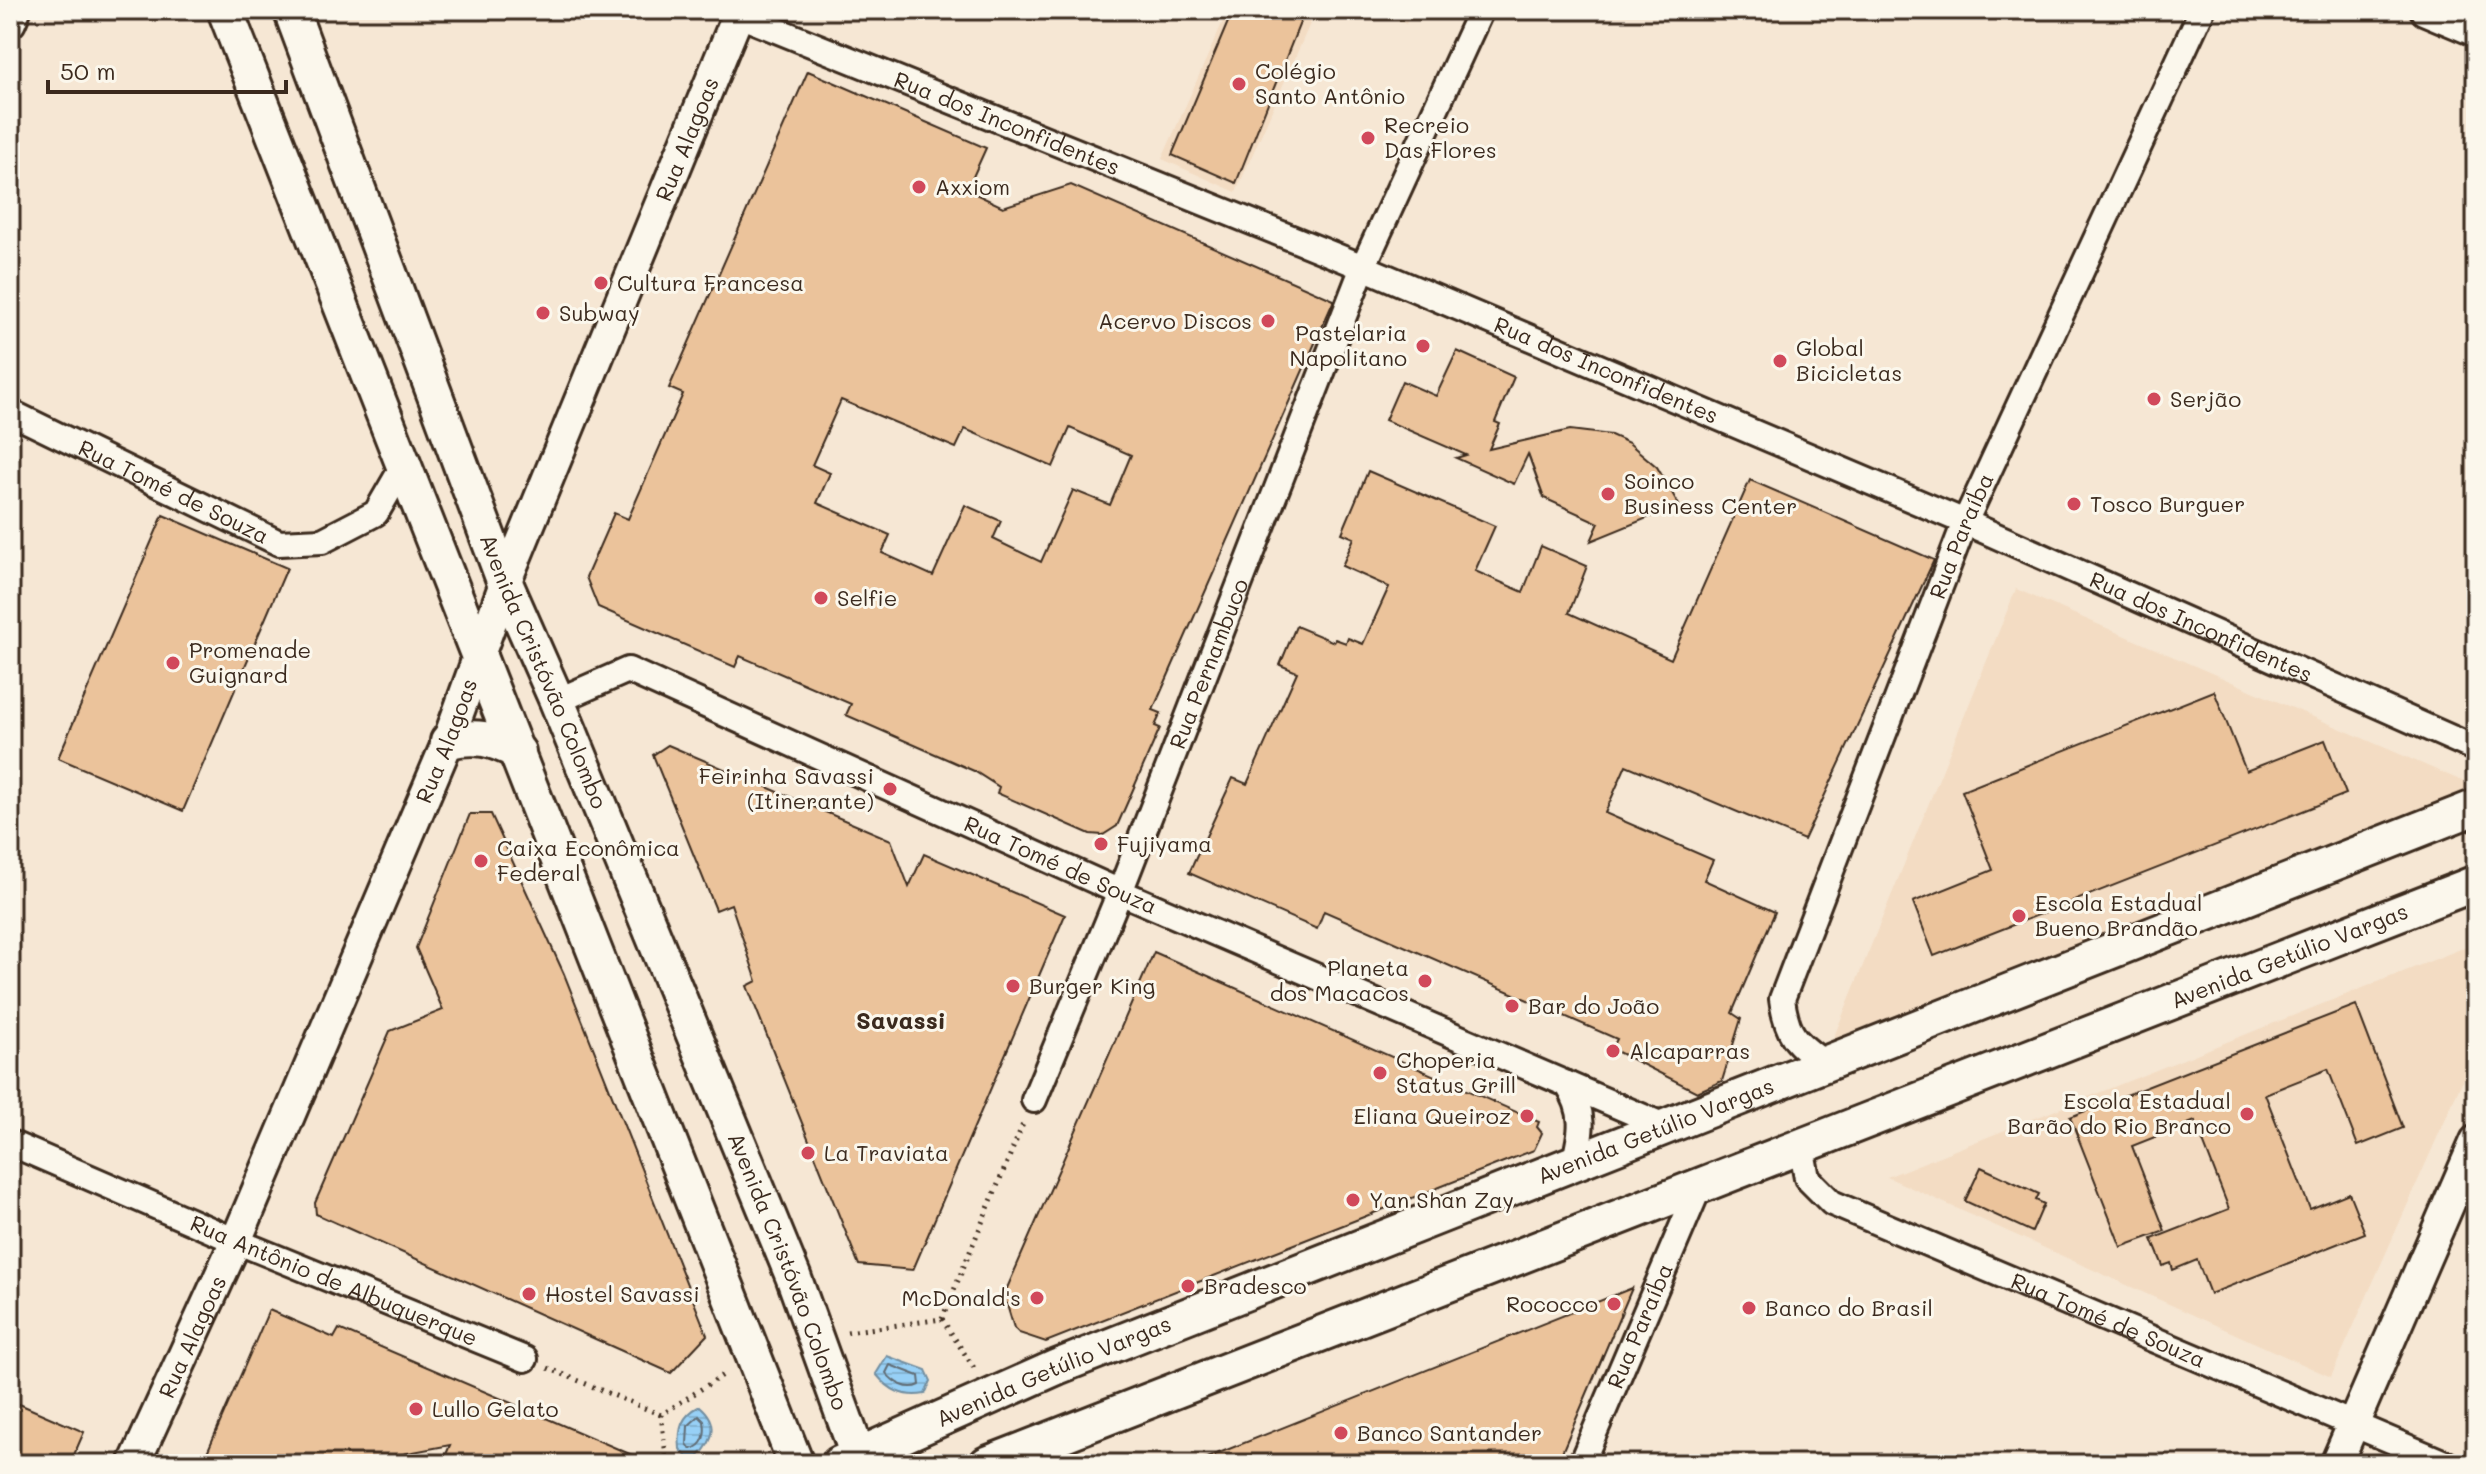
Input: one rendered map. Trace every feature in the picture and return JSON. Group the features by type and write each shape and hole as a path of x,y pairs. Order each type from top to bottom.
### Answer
{"main road":[{"path":"225,10 796,1464"},
{"name":"Avenida Cristóvão Colombo","path":"291,10 505,583 557,701 815,1336 853,1461"},
{"path":"448,741 473,736 494,739 518,752"},
{"name":"Avenida Getúlio Vargas","path":"853,1461 991,1396 2476,807"},
{"name":"Avenida Getúlio Vargas","path":"987,1464 2476,883"}],"street":[{"path":"10,22 15,10"},
{"name":"Rua Pernambuco","path":"1034,1100 1120,892 1363,267 1481,10"},
{"name":"Rua Paraíba","path":"1825,1064 1796,1043 1786,1025 1782,999 1965,522 2202,10"},
{"path":"2426,10 2476,31"},
{"name":"Rua Alagoas","path":"134,1464 236,1241 448,741 505,583 735,12"},
{"name":"Rua dos Inconfidentes","path":"735,12 1363,267 1965,522 2476,749"},
{"name":"Rua Tomé de Souza","path":"10,412 279,543 322,541 376,513 405,463"},
{"name":"Rua Tomé de Souza","path":"557,701 628,670 1120,892 1669,1128"},
{"path":"1567,1084 1580,1103 1583,1127 1574,1164"},
{"path":"2336,1464 2476,1141"},
{"name":"Rua Antônio de Albuquerque","path":"10,1143 236,1241 525,1359"},
{"name":"Rua Tomé de Souza","path":"1801,1146 1807,1178 1832,1203 2447,1464"},
{"name":"Rua Paraíba","path":"1581,1464 1699,1187"}],"path":[{"path":"942,1319 1034,1100"},
{"path":"815,1336 942,1319"},
{"path":"942,1319 991,1396"},
{"path":"661,1415 699,1387 755,1358"},
{"path":"525,1359 661,1415"},
{"path":"661,1415 667,1464"}],"shaded area":[{"name":"Colégio Santo Antônio","path":"1228,10 1316,10 1236,192 1162,159"},
{"name":"Colégio Santo Antônio","path":"1375,10 1412,10 1406,24"},
{"name":"Escola Estadual Bueno Brandão","path":"2016,589 2476,787 2476,794 1833,1039"},
{"name":"Escola Estadual Barão do Rio Branco","path":"2476,943 2476,1050 2331,1377 1887,1177"}],"water":[{"path":"887,1356 926,1370 931,1381 925,1394 903,1394 881,1380 876,1374"},
{"path":"700,1406 710,1418 711,1438 698,1457 687,1457 680,1449 680,1429 689,1414"}],"building":[{"name":"Colégio Santo Antônio","path":"1233,10 1305,10 1236,183 1172,155"},
{"path":"808,71 986,148 967,190 1003,207 1071,185 1334,300 1153,710 1161,713 1155,726 1160,728 1117,826 1103,835 1090,834 997,793 999,787 974,771 846,715 851,704 740,656 735,667 598,607 586,577 614,513 628,519 683,394 669,388","holes":["841,400 956,448 965,429 1053,467 1070,428 1131,455 1110,505 1073,490 1041,562 993,539 1001,521 965,505 933,576 882,553 890,535 817,503 830,473 812,465"]},
{"path":"1457,351 1514,377 1495,422 1500,424 1489,449 1570,430 1611,435 1629,443 1657,467 1679,505 1591,541 1599,523 1544,498 1528,454 1514,484 1456,458 1466,455 1385,420 1402,381 1436,396"},
{"path":"1368,471 1495,526 1475,571 1523,592 1541,546 1587,566 1569,613 1671,659 1750,480 1934,560 1804,840 1626,765 1605,813 1713,860 1704,880 1775,912 1732,1013 1741,1019 1722,1081 1697,1092 1612,1049 1617,1039 1324,911 1317,929 1189,873 1233,778 1247,784 1297,672 1280,665 1296,626 1334,642 1335,639 1346,643 1348,638 1363,644 1389,587 1342,566 1354,538 1342,533"},
{"name":"Promenade Guignard","path":"163,515 287,568 183,811 58,758"},
{"path":"2214,691 2246,771 2325,740 2346,794 1934,956 1913,902 1993,870 1962,791"},
{"path":"668,745 891,840 909,887 924,854 1065,915 913,1270 859,1265 747,986 757,981 731,904 716,910 653,755"},
{"path":"470,814 491,814 564,974 707,1335 671,1373 316,1214 315,1203 390,1031 443,1010 416,948"},
{"path":"1154,952 1539,1122 1537,1127 1542,1133 1534,1150 1046,1342 1019,1333 1014,1328 1004,1295"},
{"path":"2356,1005 2403,1128 2358,1146 2328,1069 2265,1094 2310,1209 2349,1193 2365,1233 2210,1294 2197,1260 2173,1270 2171,1263 2163,1266 2152,1239 2229,1209 2195,1121 2132,1146 2165,1231 2121,1247 2070,1117"},
{"path":"1981,1167 2039,1194 2036,1200 2044,1204 2032,1232 1965,1201"},
{"path":"1632,1288 1557,1464 1194,1464 1194,1463"},
{"path":"269,1310 334,1338 339,1329 653,1464 442,1464 450,1445 376,1459 378,1464 202,1464"},
{"path":"10,1400 84,1432 70,1464 10,1464"}],"place":[{"name":"Colégio Santo Antônio","path":"1239,84"},
{"name":"Recreio Das Flores","path":"1368,138"},
{"name":"Axxiom","path":"919,187"},
{"name":"Cultura Francesa","path":"601,283"},
{"name":"Subway","path":"543,313"},
{"name":"Acervo Discos","path":"1268,321"},
{"name":"Pastelaria Napolitano","path":"1423,346"},
{"name":"Global Bicicletas","path":"1780,361"},
{"name":"Serjão","path":"2154,399"},
{"name":"Soinco Business Center","path":"1608,494"},
{"name":"Tosco Burguer","path":"2074,504"},
{"name":"Selfie","path":"821,598"},
{"name":"Promenade Guignard","path":"173,663"},
{"name":"Feirinha Savassi (Itinerante)","path":"890,789"},
{"name":"Fujiyama","path":"1101,844"},
{"name":"Caixa Econômica Federal","path":"481,861"},
{"name":"Escola Estadual Bueno Brandão","path":"2019,916"},
{"name":"Planeta dos Macacos","path":"1425,981"},
{"name":"Burger King","path":"1013,986"},
{"name":"Bar do João","path":"1512,1006"},
{"name":"Alcaparras","path":"1613,1051"},
{"name":"Choperia Status Grill","path":"1380,1073"},
{"name":"Escola Estadual Barão do Rio Branco","path":"2247,1114"},
{"name":"Eliana Queiroz","path":"1527,1116"},
{"name":"La Traviata","path":"808,1153"},
{"name":"Yan Shan Zay","path":"1353,1200"},
{"name":"Bradesco","path":"1188,1286"},
{"name":"Hostel Savassi","path":"529,1294"},
{"name":"McDonald's","path":"1037,1298"},
{"name":"Rococco","path":"1614,1304"},
{"name":"Banco do Brasil","path":"1749,1308"},
{"name":"Lullo Gelato","path":"416,1409"},
{"name":"Banco Santander","path":"1341,1433"}],"district":[{"name":"Savassi","path":"901,1021"}]}
